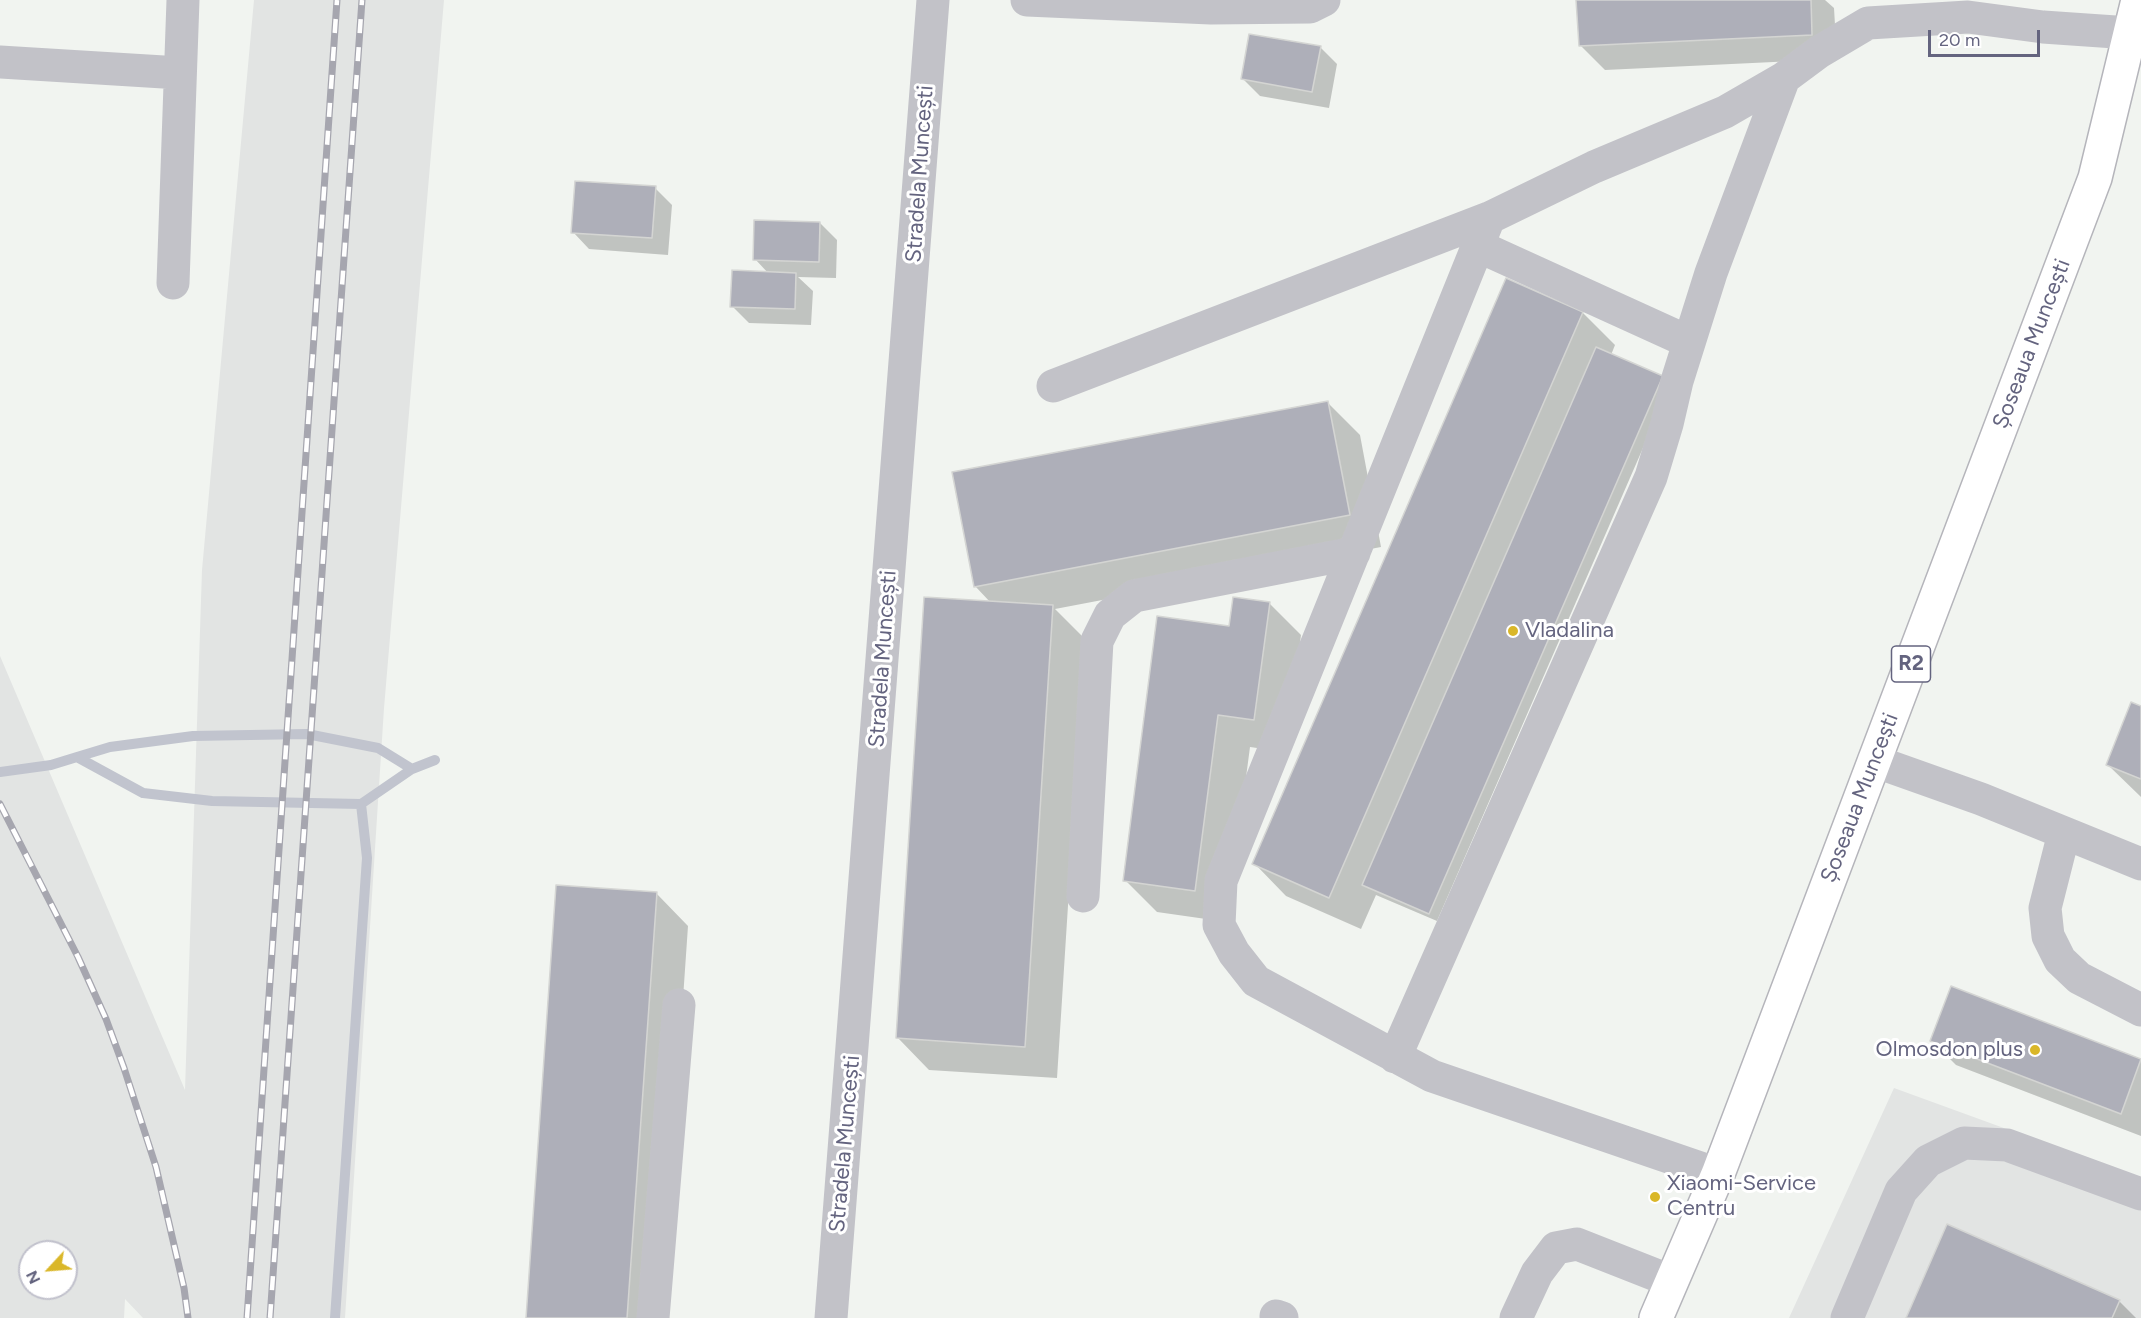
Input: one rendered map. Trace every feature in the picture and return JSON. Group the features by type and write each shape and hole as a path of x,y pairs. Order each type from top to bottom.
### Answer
{"main road":[{"name":"Șoseaua Muncești","path":"1656,1318 1718,1174 2095,178 2136,33 2138,0"}],"street":[{"path":"173,283 183,0"},
{"name":"Stradela Muncești","path":"831,1318 933,0"},
{"path":"1027,0 1211,8 1310,7 1324,0"},
{"path":"1053,386 1483,232 1594,167 1725,112 1784,78 1819,52 1868,23 1968,16 2043,27 2136,33"},
{"path":"0,62 180,73"},
{"path":"1395,1057 1651,477 1711,273 1784,78"},
{"path":"1483,232 1689,342"},
{"path":"1483,232 1221,880 1219,925 1234,953 1256,981 1432,1076 1718,1174"},
{"path":"1083,896 1097,641 1110,615 1134,596 1354,553"},
{"path":"1874,761 1981,799 2141,864"},
{"path":"2064,833 2045,908 2048,936 2060,960 2079,978 2141,1010"},
{"path":"653,1318 679,1005"},
{"path":"1847,1318 1900,1191 1928,1161 1964,1143 2007,1145 2141,1194"},
{"path":"1516,1318 1537,1273 1556,1248 1576,1244 1671,1281"}],"shaded area":[{"path":"254,0 444,0 384,708 345,1318 143,1318 125,1299 124,1318 0,1318 0,656 185,1090 202,570"},
{"path":"1894,1088 2141,1178 2141,1318 1789,1318"}],"building":[{"path":"1576,0 1811,0 1812,35 1579,46"},
{"path":"1249,34 1321,46 1312,92 1241,79"},
{"path":"575,181 656,186 652,238 571,233"},
{"path":"754,220 820,222 819,262 753,260"},
{"path":"732,270 796,273 795,309 730,307"},
{"path":"1506,278 1583,312 1329,898 1252,864"},
{"name":"Vladalina","path":"1596,347 1663,376 1429,914 1362,885"},
{"path":"1328,401 1350,515 974,587 952,472"},
{"path":"924,597 1053,605 1025,1047 896,1038"},
{"path":"1233,597 1270,602 1254,720 1218,715 1195,891 1123,881 1157,616 1229,626"},
{"path":"2131,702 2141,706 2141,779 2106,765"},
{"path":"556,885 657,892 627,1318 526,1318"},
{"name":"Olmosdon plus","path":"1951,986 2141,1059 2121,1114 1930,1041"},
{"path":"1947,1224 2120,1300 2112,1318 1906,1318"}],"waterway":[{"path":"77,757 110,747 193,736 307,734 378,748 412,769"},
{"path":"0,772 51,765 77,757 143,793 212,801 361,804 367,858 335,1318"},
{"path":"361,804 412,769 435,760"}],"railway":[{"path":"247,1318 337,0"},
{"path":"270,1318 362,0"},
{"path":"0,804 78,957 106,1019 124,1068 156,1167 184,1288 188,1318"}],"place":[{"name":"Vladalina","path":"1513,631"},
{"name":"Olmosdon plus","path":"2035,1050"},
{"name":"Xiaomi-Service Centru","path":"1655,1197"}]}
